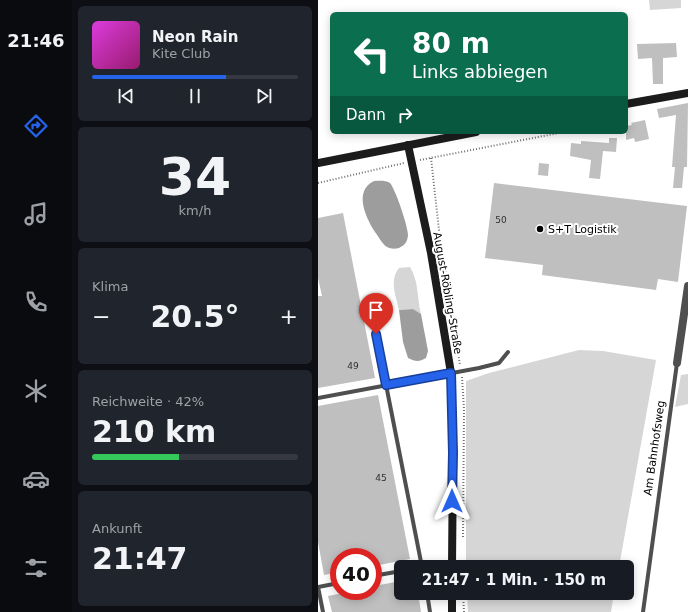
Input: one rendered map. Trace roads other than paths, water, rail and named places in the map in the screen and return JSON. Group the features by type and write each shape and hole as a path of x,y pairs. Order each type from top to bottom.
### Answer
{"street":[{"path":"628,104 688,93"},
{"path":"318,163 466,134"},
{"name":"August-Röbling-Straße","path":"408,145 431,253 451,373 453,453 452,560"},
{"name":"Am Bahnhofsweg","path":"677,363 688,286"},
{"path":"452,600 452,612"}],"lane":[{"path":"376,334 421,560"},
{"path":"318,398 499,363 508,352"},
{"name":"Am Bahnhofsweg","path":"643,612 677,363"},
{"path":"382,574 394,572"},
{"path":"323,612 318,587 330,585"},
{"path":"428,600 430,612"}],"place":[{"name":"S+T Logistik","path":"540,229"}]}
